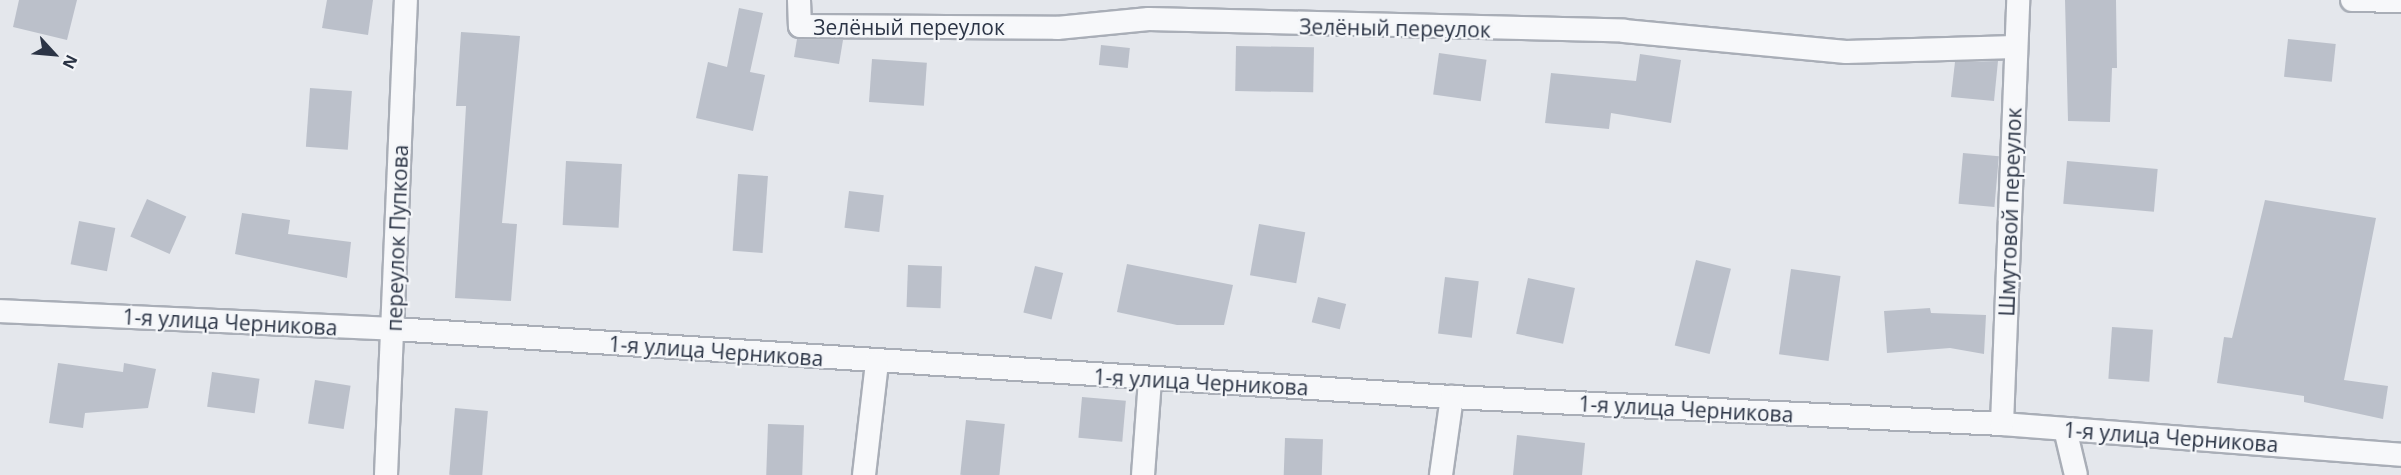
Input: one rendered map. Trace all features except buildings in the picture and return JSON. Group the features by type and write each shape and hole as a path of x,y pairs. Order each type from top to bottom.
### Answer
{"street":[{"name":"переулок Пупкова","path":"386,475 394,329 406,0"},
{"name":"Зелёный переулок","path":"799,0 800,26 1057,28 1149,19 1623,31 1846,52 2015,47"},
{"name":"Шмутовой переулок","path":"2002,424 2018,0"},
{"path":"2352,0 2401,1"},
{"name":"1-я улица Черникова","path":"0,311 394,329 877,362 1452,397 2002,424 2401,455"},
{"path":"864,475 877,362"},
{"path":"1143,475 1150,379"},
{"path":"1441,475 1452,397"},
{"path":"2065,429 2076,475"}]}
